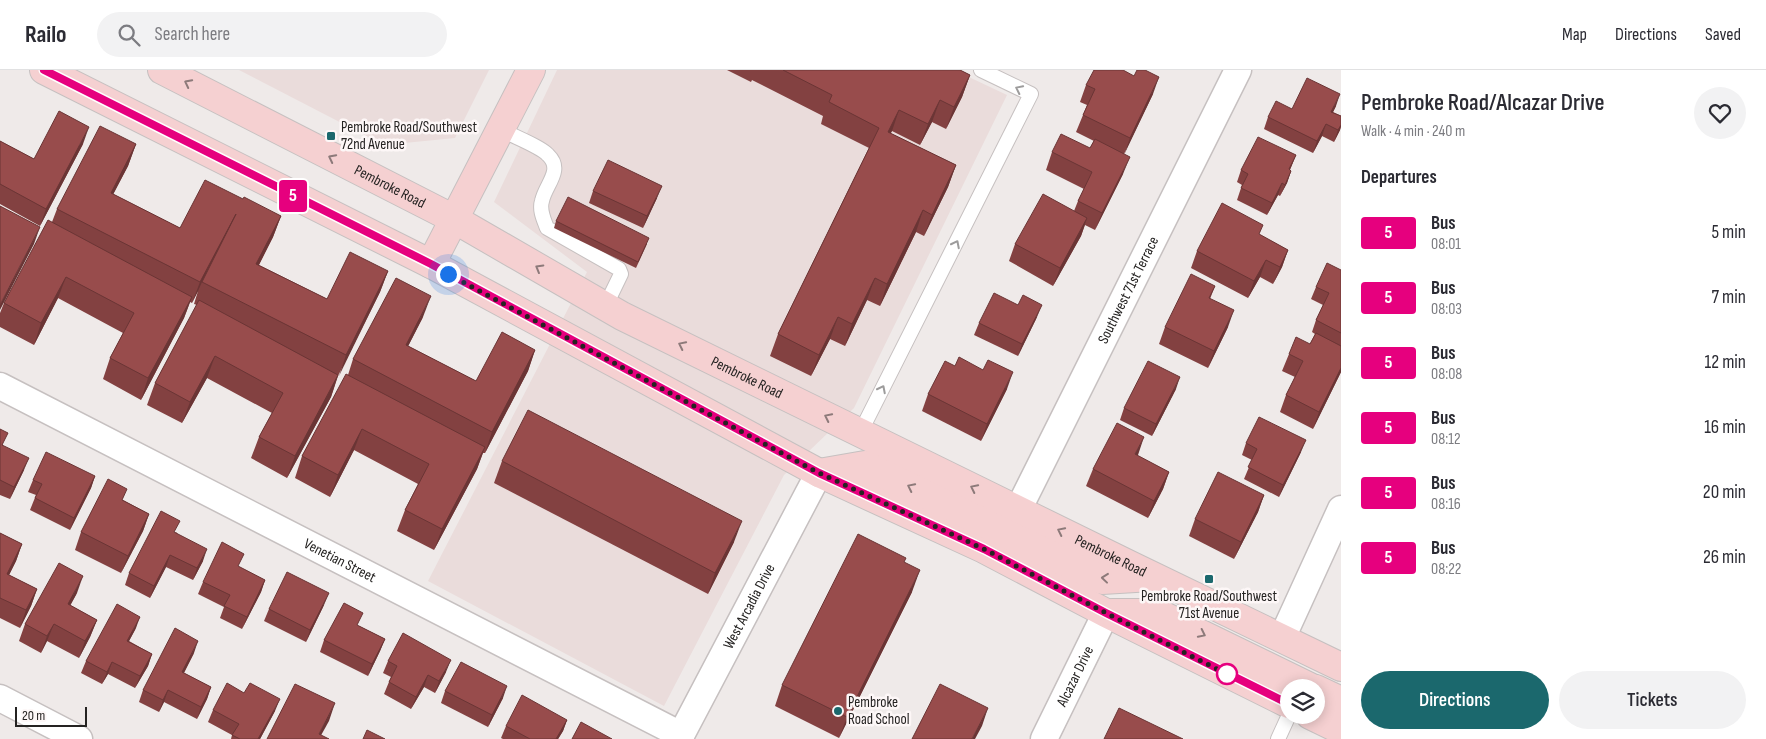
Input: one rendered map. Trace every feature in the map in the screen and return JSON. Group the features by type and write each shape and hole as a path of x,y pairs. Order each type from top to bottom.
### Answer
{"main road":[{"path":"44,70 431,264 819,473 984,549 1106,613 1280,700"},
{"name":"Pembroke Road","path":"162,70 454,219 606,307 860,433 1341,666"},
{"path":"431,264 531,70"},
{"path":"819,473 865,465 1102,580 1153,576"},
{"path":"1106,613 1158,613 1294,679"},
{"path":"1325,693 1341,701"},
{"path":"1325,722 1341,730"}],"street":[{"name":"Southwest 71st Terrace","path":"1018,510 1238,70"},
{"name":"Venetian Street","path":"0,386 679,737"},
{"name":"West Arcadia Drive","path":"679,737 819,473"},
{"path":"1282,638 1341,509"},
{"name":"Alcazar Drive","path":"1044,739 1106,613"},
{"path":"0,698 79,739"}],"lane":[{"path":"860,433 1031,94 981,70"},
{"path":"500,129 547,154 554,162 556,169 542,201 541,208 547,228 619,269 621,274 606,307"},
{"path":"1278,739 1285,724"}],"shaded area":[{"path":"239,70 489,70 455,138 384,145"},
{"path":"557,70 954,70 1007,95 854,408 784,475 664,706 428,581 587,272 494,202"}],"building":[{"path":"783,70 960,70 970,75 954,107 940,100 928,124 899,110 888,132 956,165 932,215 923,210 887,284 875,278 852,324 838,317 819,355 778,334 879,128 829,102 832,95"},
{"path":"1094,70 1123,70 1134,76 1137,70 1145,70 1159,77 1130,138 1083,115 1095,89 1086,85"},
{"path":"1307,78 1340,94 1331,112 1341,116 1341,125 1338,130 1326,124 1317,141 1268,117 1276,101 1292,109"},
{"path":"59,111 89,127 46,209 0,184 0,141 34,159"},
{"path":"100,126 136,144 111,193 180,228 205,180 281,216 256,264 327,299 350,252 388,271 346,355 202,282 236,214 200,282 57,209"},
{"path":"1061,134 1090,148 1095,139 1130,157 1102,213 1078,201 1092,172 1052,152"},
{"path":"1258,137 1296,155 1289,169 1291,171 1285,185 1282,183 1272,203 1241,188 1248,174 1241,170"},
{"path":"608,160 662,186 647,216 593,191"},
{"path":"1043,194 1087,218 1060,268 1015,244"},
{"path":"568,197 649,238 638,262 556,221"},
{"path":"1222,203 1263,225 1259,234 1288,250 1280,267 1266,260 1254,281 1197,251"},
{"path":"0,206 40,227 0,305"},
{"path":"48,220 192,297 148,378 110,358 134,313 66,277 41,323 4,303"},
{"path":"1327,263 1341,270 1341,333 1316,320 1329,293 1316,287"},
{"path":"1191,274 1215,286 1209,298 1234,310 1214,351 1165,327"},
{"path":"396,278 431,296 406,345 476,381 502,332 535,350 492,432 353,359"},
{"path":"994,293 1018,305 1023,295 1042,305 1022,344 979,323"},
{"path":"199,300 338,375 295,456 259,437 283,393 215,356 190,402 155,383"},
{"path":"1316,333 1341,346 1341,368 1319,412 1286,395 1303,361 1289,354 1296,337 1310,344"},
{"path":"959,357 983,370 988,360 1013,372 987,424 928,394 945,361 955,366"},
{"path":"1148,361 1180,377 1156,424 1124,408"},
{"path":"346,374 485,447 442,529 405,510 429,464 362,429 338,475 302,456"},
{"path":"528,410 742,521 715,573 502,461"},
{"path":"1259,417 1306,440 1283,485 1248,467 1257,449 1246,443"},
{"path":"1117,423 1144,437 1135,454 1169,472 1154,501 1093,469"},
{"path":"0,429 8,433 2,445 29,458 14,487 0,480"},
{"path":"46,452 95,476 74,518 35,498 42,484 33,480"},
{"path":"1218,472 1264,495 1241,542 1195,519"},
{"path":"108,479 127,489 122,500 149,514 128,556 81,532"},
{"path":"161,511 180,521 174,532 207,549 197,568 170,555 154,586 129,573"},
{"path":"0,533 22,544 7,574 37,589 26,610 0,598"},
{"path":"858,534 906,558 904,562 920,570 847,717 782,685"},
{"path":"222,542 244,554 238,566 265,580 247,617 224,606 230,595 203,582"},
{"path":"59,563 83,576 68,604 97,620 85,641 54,624 47,636 25,624"},
{"path":"287,572 329,593 310,630 269,609"},
{"path":"344,603 363,613 357,625 385,639 372,664 324,640"},
{"path":"117,604 140,617 127,641 152,654 140,676 112,662 107,672 86,661"},
{"path":"175,628 198,641 182,672 211,687 201,707 168,690 163,700 143,690"},
{"path":"403,633 451,660 439,681 428,675 416,697 389,682 397,666 388,661"},
{"path":"461,662 507,686 492,715 445,691"},
{"path":"227,683 244,693 250,683 280,699 258,739 240,739 232,735 239,724 213,710"},
{"path":"295,684 335,703 319,734 329,739 267,739"},
{"path":"940,684 988,708 972,739 912,739"},
{"path":"522,695 567,720 556,739 530,739 506,726"},
{"path":"1119,708 1183,739 1104,739"},
{"path":"581,722 612,739 572,739"},
{"path":"367,730 385,739 363,739"}],"bus line":[{"name":"5","path":"44,70 431,264 819,473 984,549 1106,613 1280,700"}],"place":[{"name":"Pembroke Road/Southwest 72nd Avenue","path":"331,136"},
{"name":"Pembroke Road/Southwest 71st Avenue","path":"1209,579"},
{"name":"Pembroke Road School","path":"838,711"}],"route":[{"path":"448,274 819,473 984,549 1227,674"}]}
